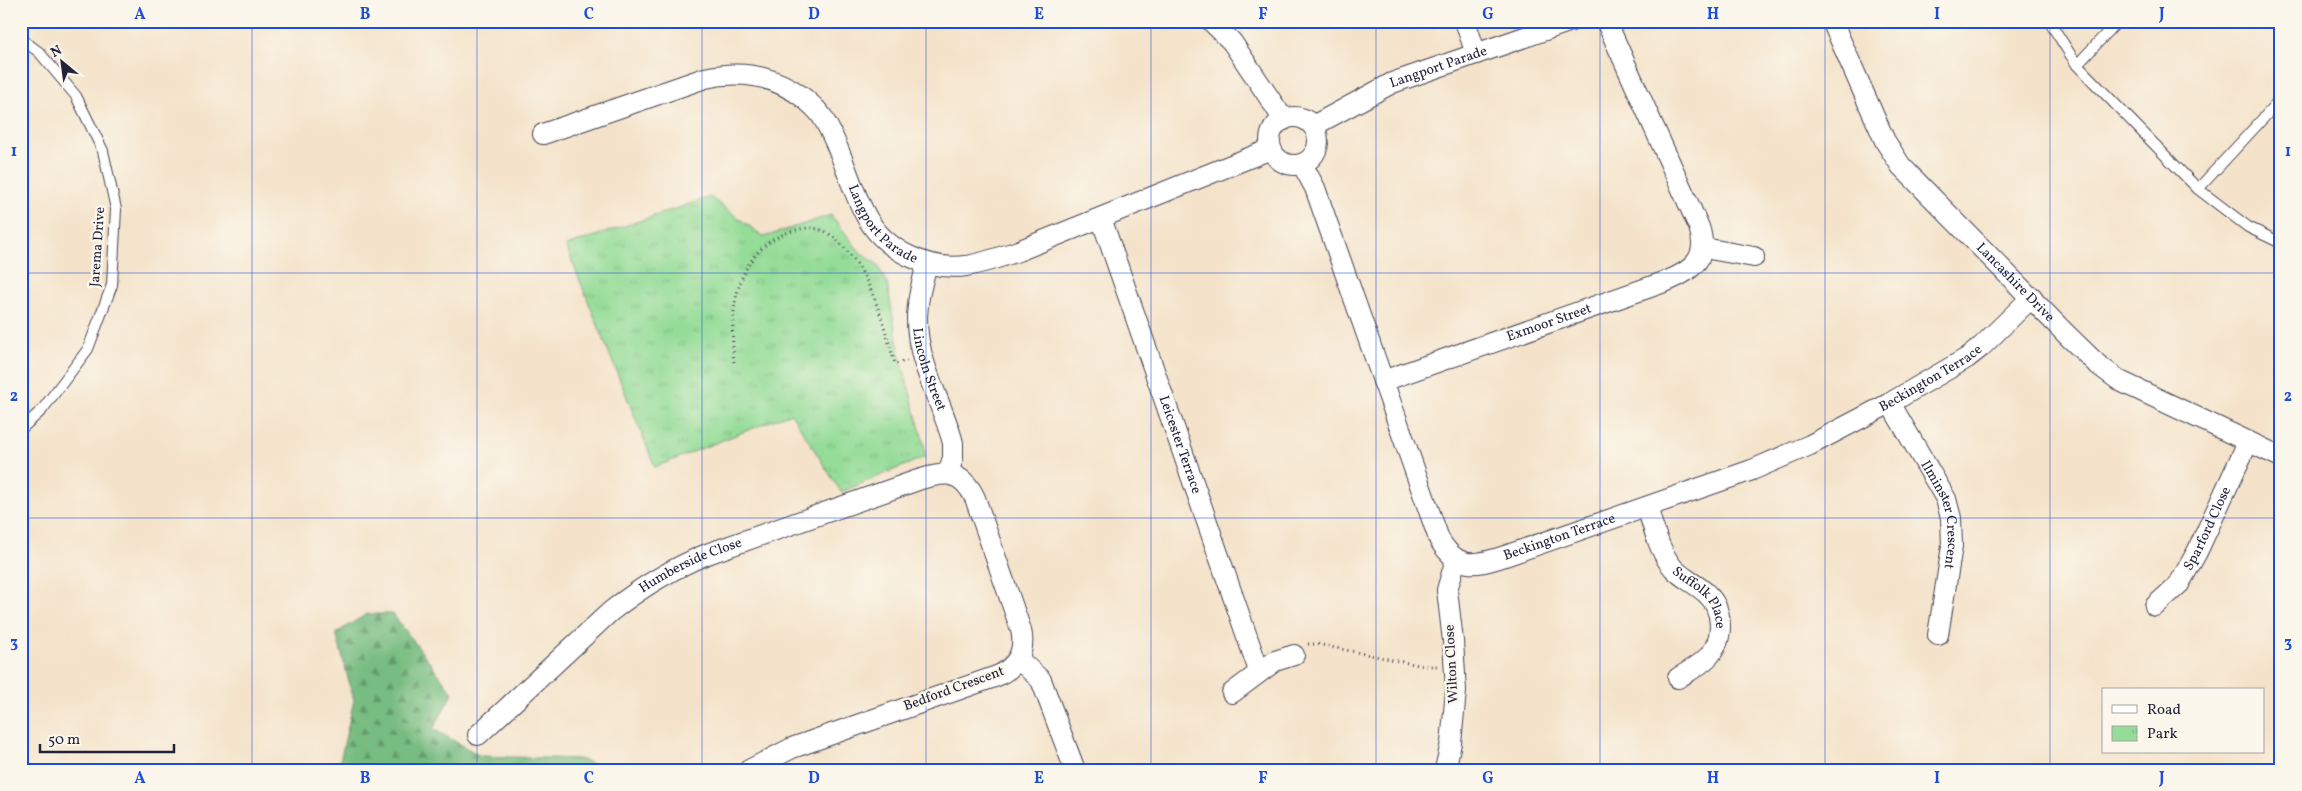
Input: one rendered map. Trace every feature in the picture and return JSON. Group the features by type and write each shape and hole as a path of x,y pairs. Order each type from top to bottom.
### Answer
{"street":[{"path":"1212,21 1232,42 1284,120"},
{"path":"1466,21 1476,54"},
{"name":"Langport Parade","path":"1313,126 1392,83 1571,21"},
{"path":"1606,21 1699,227 1704,248 1754,257"},
{"name":"Lancashire Drive","path":"1832,21 1885,141 1900,166 2098,364 2120,380 2281,457"},
{"name":"Langport Parade","path":"543,134 712,77 742,74 776,81 798,93 823,117 855,192 874,229 897,249 927,264 965,266 992,261 1271,149"},
{"path":"1298,118 1313,126 1318,138 1315,154 1302,164 1285,164 1277,158 1271,149 1270,139 1272,131 1284,120 1298,118"},
{"path":"1302,164 1315,188 1439,539 1446,552 1456,559"},
{"name":"Leicester Terrace","path":"1100,218 1259,671"},
{"name":"Exmoor Street","path":"1383,381 1684,274 1697,261 1704,248"},
{"name":"Lincoln Street","path":"927,264 918,306 918,336 922,356 953,443 948,473"},
{"name":"Beckington Terrace","path":"1456,559 1465,564 1483,564 1780,459 1890,403 1967,358 2032,298"},
{"name":"Ilminster Crescent","path":"1890,403 1946,499 1951,518 1952,546 1938,635"},
{"name":"Sparford Close","path":"2155,606 2179,584 2197,552 2248,442"},
{"name":"Bedford Crescent","path":"749,770 792,748 997,676 1012,667 1018,659 1023,644 1021,630 975,498 965,482 948,473"},
{"name":"Humberside Close","path":"478,735 610,612 631,596 683,564 908,484 948,473"},
{"name":"Suffolk Place","path":"1647,507 1655,532 1670,563 1683,578 1709,596 1718,612 1720,622 1717,643 1711,654 1678,678"},
{"name":"Wilton Close","path":"1445,770 1454,717 1455,665 1447,590 1456,559"},
{"path":"1232,694 1259,671 1275,661 1294,655"},
{"path":"1018,659 1042,680 1075,770"}],"lane":[{"path":"2049,21 2077,65 2198,189 2248,227 2281,243"},
{"path":"2077,65 2118,21"},
{"name":"Jarema Drive","path":"21,39 39,52 76,96 103,151 116,209 112,285 88,349 42,410 21,429"},
{"path":"2198,189 2281,99"}],"path":[{"path":"734,362 731,336 732,315 739,288 748,265 758,250 769,241 803,228 815,228 831,235 861,271 873,293 895,364 922,356"},
{"path":"1294,655 1305,644 1316,644 1423,666 1455,665"}],"green space":[{"path":"710,197 764,237 831,215 860,252 877,264 887,283 900,356 924,444 925,457 841,492 791,413 655,467 566,246"},
{"path":"367,614 393,614 453,693 433,729 481,756 580,759 609,770 338,770 354,700 336,633"}]}
